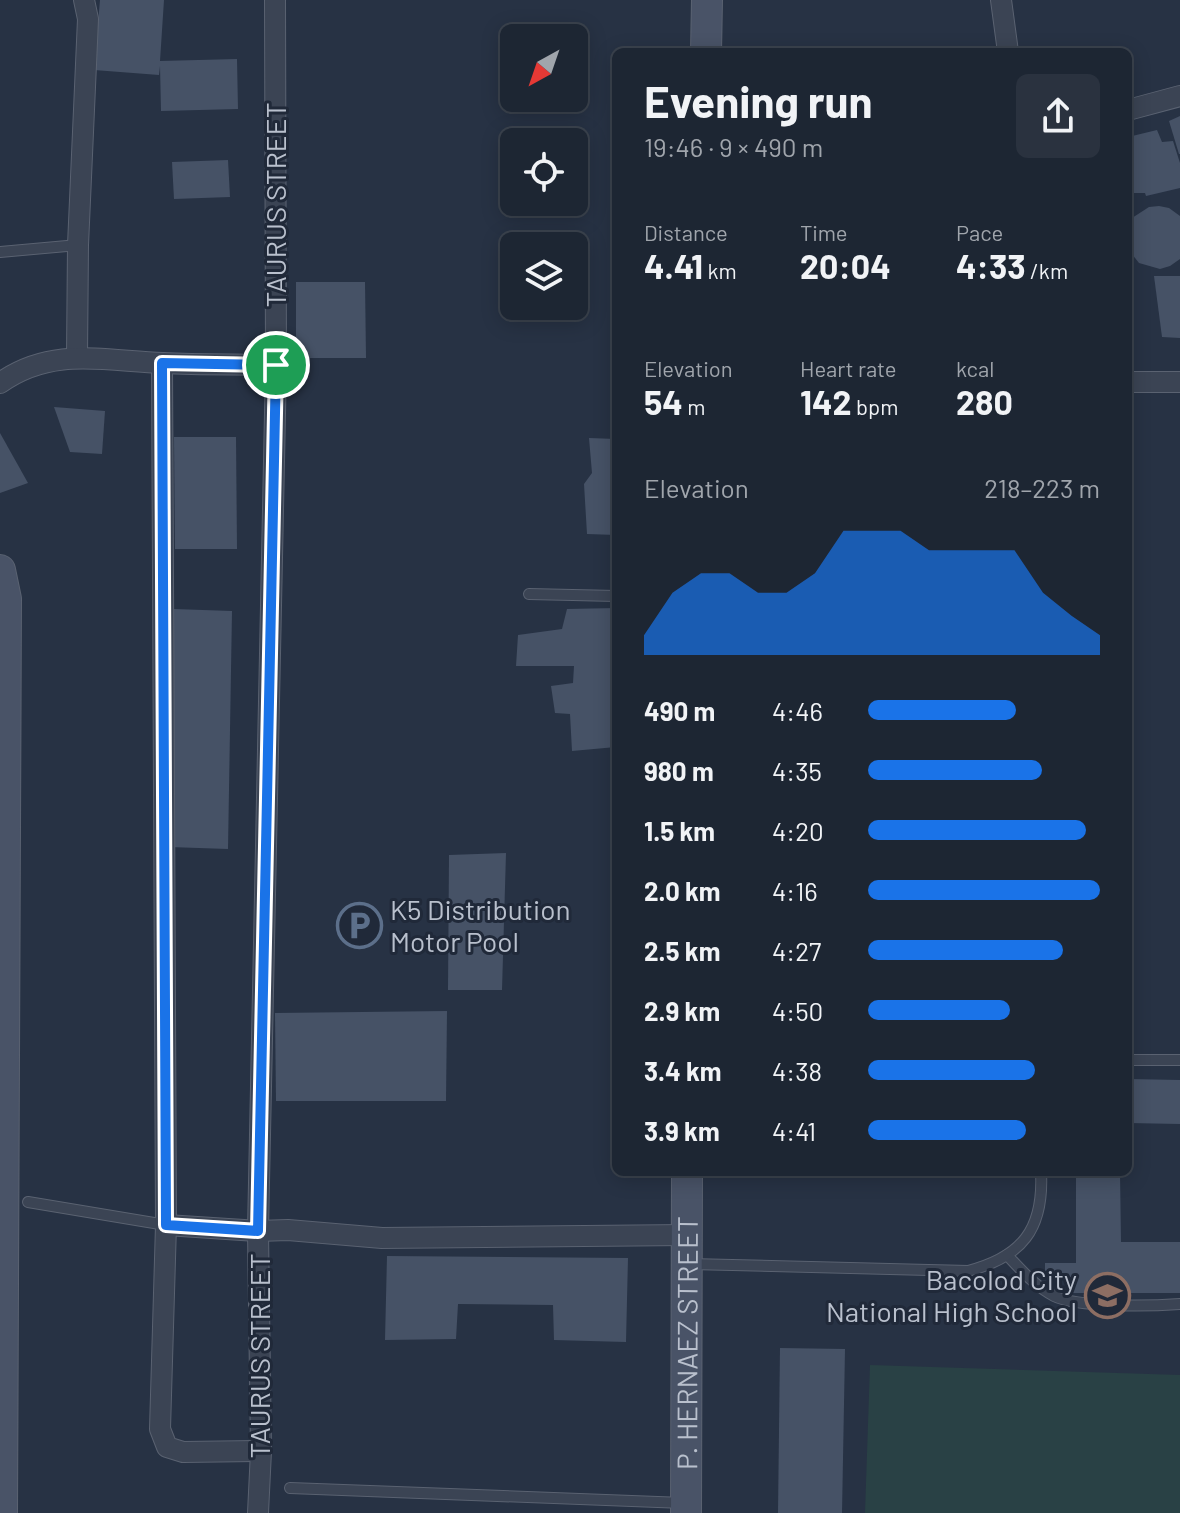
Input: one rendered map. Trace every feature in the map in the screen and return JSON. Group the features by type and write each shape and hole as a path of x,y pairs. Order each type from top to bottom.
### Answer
{"street":[{"path":"77,356 78,245 88,19 84,0"},
{"name":"TAURUS STREET","path":"258,1513 261,1451 258,1231 276,365 275,0"},
{"path":"706,48 707,0"},
{"path":"1001,0 1007,48"},
{"path":"1132,109 1180,96"},
{"path":"0,383 19,369 77,356 162,363 276,365"},
{"path":"162,363 166,1225 160,1429 167,1447 183,1452 261,1451"},
{"path":"1132,382 1180,382"},
{"path":"0,570 6,599 2,1513"},
{"name":"P. HERNAEZ STREET","path":"686,1508 687,1176"},
{"path":"166,1225 382,1238 687,1249"}],"lane":[{"path":"0,252 78,245"},
{"path":"529,594 612,596"},
{"path":"1132,1060 1180,1060"},
{"path":"687,1249 968,1271 994,1264 1017,1249 1034,1227 1042,1200 1041,1176"},
{"path":"28,1202 166,1225"},
{"path":"1007,1255 1034,1284 1058,1298 1115,1304 1180,1304"},
{"path":"290,1488 686,1508"}],"green space":[{"path":"870,1365 1180,1375 1180,1513 865,1513"}],"building":[{"path":"100,0 164,0 160,61 237,59 238,109 161,111 160,66 159,75 94,70"},
{"path":"1180,116 1180,154 1179,154 1169,121"},
{"path":"1157,130 1162,142 1173,141 1180,163 1180,188 1146,196 1145,193 1132,193 1132,136"},
{"path":"228,160 230,197 174,199 172,162"},
{"path":"1149,207 1169,208 1180,216 1180,259 1160,269 1139,263 1132,254 1132,218"},
{"path":"1154,276 1180,276 1180,338 1162,337"},
{"path":"296,282 365,282 366,358 296,358"},
{"path":"54,407 105,411 102,454 70,452"},
{"path":"0,433 28,483 0,493"},
{"path":"174,437 236,437 237,549 175,549"},
{"path":"589,438 612,439 612,535 587,534 584,484 592,473"},
{"path":"612,608 612,747 572,751 570,714 555,713 551,686 573,683 574,666 516,666 518,635 562,629 567,609"},
{"path":"174,609 232,611 228,849 169,847"},
{"path":"506,853 502,990 448,990 449,855"},
{"path":"447,1011 446,1101 276,1101 275,1013"},
{"path":"1132,1079 1180,1080 1180,1124 1132,1123"},
{"path":"1076,1176 1120,1176 1121,1242 1180,1242 1180,1293 1070,1293 1071,1277 1045,1277 1045,1263 1076,1263"},
{"path":"387,1256 628,1258 626,1342 554,1340 553,1305 458,1304 456,1339 385,1340"},
{"path":"780,1348 845,1349 842,1513 778,1513"}],"place":[{"name":"K5 Distribution Motor Pool","path":"359,925"},
{"name":"Bacolod City National High School","path":"1108,1295"}],"route":[{"path":"162,363 276,365 258,1231 166,1225 162,363"}]}
